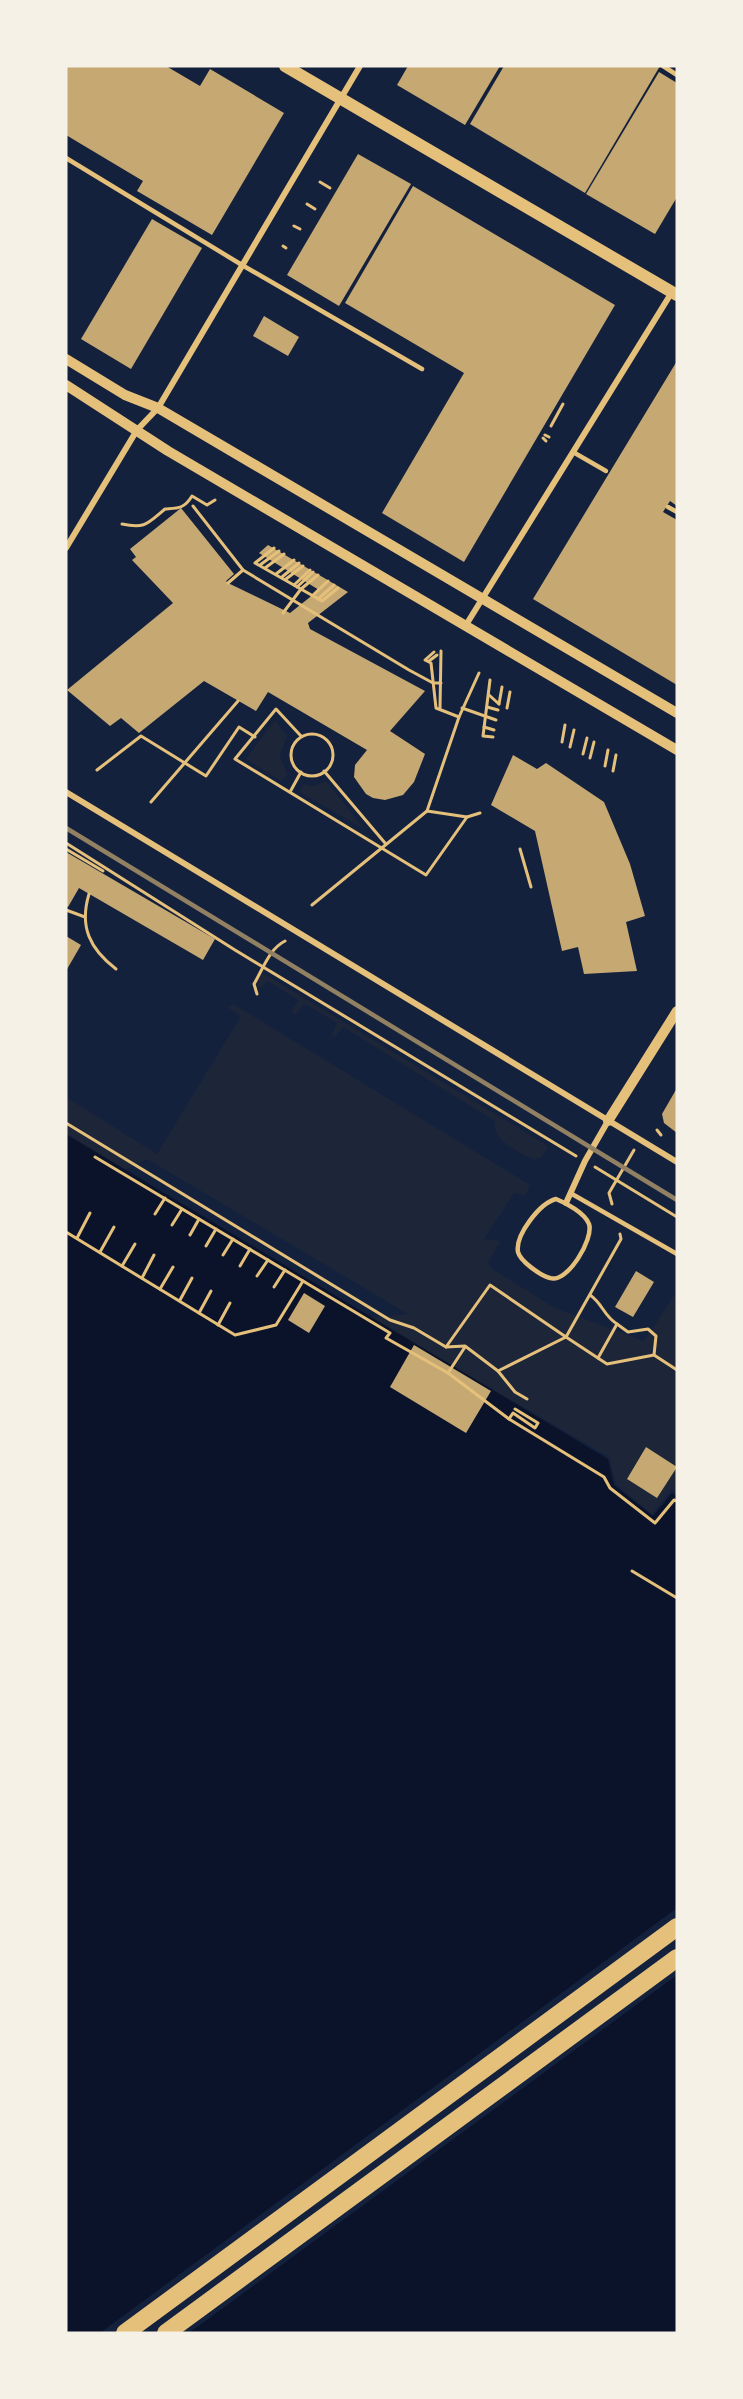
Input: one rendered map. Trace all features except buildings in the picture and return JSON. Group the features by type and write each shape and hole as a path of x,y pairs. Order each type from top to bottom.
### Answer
{"highway":[{"path":"125,2333 677,1927"},
{"path":"166,2333 677,1958"}],"main road":[{"path":"285,66 675,294"}],"street":[{"path":"66,548 137,430 158,408 360,66"},
{"path":"466,625 573,452 675,294"},
{"path":"66,359 125,395 158,408 677,713"},
{"path":"66,386 168,451 677,750"},
{"path":"66,792 677,1162"},
{"path":"566,1203 585,1161 608,1121 677,1011"}],"lane":[{"path":"663,66 677,75"},
{"path":"66,158 242,265 422,369"},
{"path":"573,452 606,471"},
{"path":"668,507 677,512"},
{"path":"572,1194 677,1254"},
{"path":"556,1199 566,1203 588,1221 589,1239 569,1270 559,1278 550,1278 523,1260 518,1253 519,1243 537,1210 546,1202 556,1199"}],"path":[{"path":"320,182 330,188"},
{"path":"307,204 315,209"},
{"path":"294,226 300,229"},
{"path":"551,426 563,404"},
{"path":"122,524 138,528 144,526 165,509 176,510 185,506 192,496 207,505 215,500"},
{"path":"193,506 243,570 433,683 441,683"},
{"path":"274,548 255,563 322,601 338,588"},
{"path":"260,565 279,551"},
{"path":"265,568 284,554"},
{"path":"275,574 294,560"},
{"path":"283,579 299,563"},
{"path":"283,579 303,566"},
{"path":"228,583 243,570"},
{"path":"295,586 312,571"},
{"path":"283,613 301,589 318,575"},
{"path":"312,596 328,581"},
{"path":"318,599 334,585"},
{"path":"440,708 441,651"},
{"path":"436,653 425,660 441,664"},
{"path":"430,663 436,708 459,717"},
{"path":"432,673 441,673"},
{"path":"312,905 385,843 427,811 462,708 479,673"},
{"path":"490,680 483,736 493,737"},
{"path":"488,694 499,704 502,687"},
{"path":"434,692 440,692"},
{"path":"507,708 510,692"},
{"path":"151,802 238,701"},
{"path":"435,701 440,701"},
{"path":"487,707 498,710"},
{"path":"462,708 496,720"},
{"path":"301,736 276,709 236,759 426,875 467,817"},
{"path":"562,742 565,725"},
{"path":"97,770 141,736 206,776 239,727 255,737"},
{"path":"484,727 494,730"},
{"path":"570,747 574,730"},
{"path":"314,734 327,740 331,746 332,760 324,771 311,776 294,766 291,753 301,736 314,734"},
{"path":"583,754 587,738"},
{"path":"590,758 594,742"},
{"path":"605,766 608,750"},
{"path":"613,771 616,755"},
{"path":"324,771 385,843"},
{"path":"290,792 301,772"},
{"path":"427,811 467,817 480,813"},
{"path":"66,843 264,967 566,1150"},
{"path":"66,849 103,871"},
{"path":"520,849 531,887"},
{"path":"89,894 85,916 98,955 116,969"},
{"path":"66,910 85,916"},
{"path":"257,994 254,984 275,946 285,941"},
{"path":"66,1123 390,1320 414,1328 446,1347 465,1346 498,1371 515,1392 526,1399"},
{"path":"657,1130 661,1135"},
{"path":"498,1371 566,1337 621,1239 609,1193 634,1150"},
{"path":"95,1157 390,1333 387,1338 448,1373 509,1419 604,1477 610,1488 655,1523 674,1500 677,1502"},
{"path":"609,1175 677,1217"},
{"path":"155,1214 165,1198"},
{"path":"172,1225 182,1209"},
{"path":"77,1238 90,1213"},
{"path":"190,1235 199,1219"},
{"path":"100,1252 114,1227"},
{"path":"206,1246 216,1229"},
{"path":"66,1232 234,1335 276,1325 303,1281"},
{"path":"223,1255 233,1239"},
{"path":"122,1266 135,1244"},
{"path":"240,1266 250,1249"},
{"path":"142,1278 154,1255"},
{"path":"257,1276 268,1260"},
{"path":"160,1289 173,1267"},
{"path":"274,1287 285,1270"},
{"path":"179,1301 192,1278"},
{"path":"446,1347 490,1285 606,1364 654,1355 677,1370"},
{"path":"199,1313 211,1291"},
{"path":"590,1295 600,1302 605,1316 628,1332 648,1329 656,1336 654,1355"},
{"path":"218,1325 230,1303"},
{"path":"597,1358 617,1324"},
{"path":"448,1373 465,1346"},
{"path":"509,1419 513,1413 535,1428 538,1423 515,1408"},
{"path":"632,1571 677,1598"}],"shaded area":[{"path":"275,720 287,736 280,755 287,775 281,781 246,759"},
{"path":"326,781 364,829 300,792 302,784 314,786"},
{"path":"263,973 548,1146 542,1157 534,1160 507,1145 498,1135 495,1121 343,1027 336,1036 331,1037 337,1023 305,1004 294,1015 292,1010 299,1000 267,981 261,988 256,985"},
{"path":"233,1004 530,1185 526,1195 514,1193 484,1239 500,1241 488,1263 491,1268 555,1308 644,1341 677,1291 677,1493 671,1489 652,1515 616,1484 609,1457 370,1318 408,1314 147,1159 124,1170 66,1134 66,1097 157,1154 241,1016 228,1008"},
{"path":"66,1134 608,1459 614,1485 653,1516 672,1493 677,1496 677,2333 66,2333"}],"pier":[{"path":"677,1908 677,1975 189,2333 100,2333"}],"railway":[{"path":"66,828 677,1200"}]}
